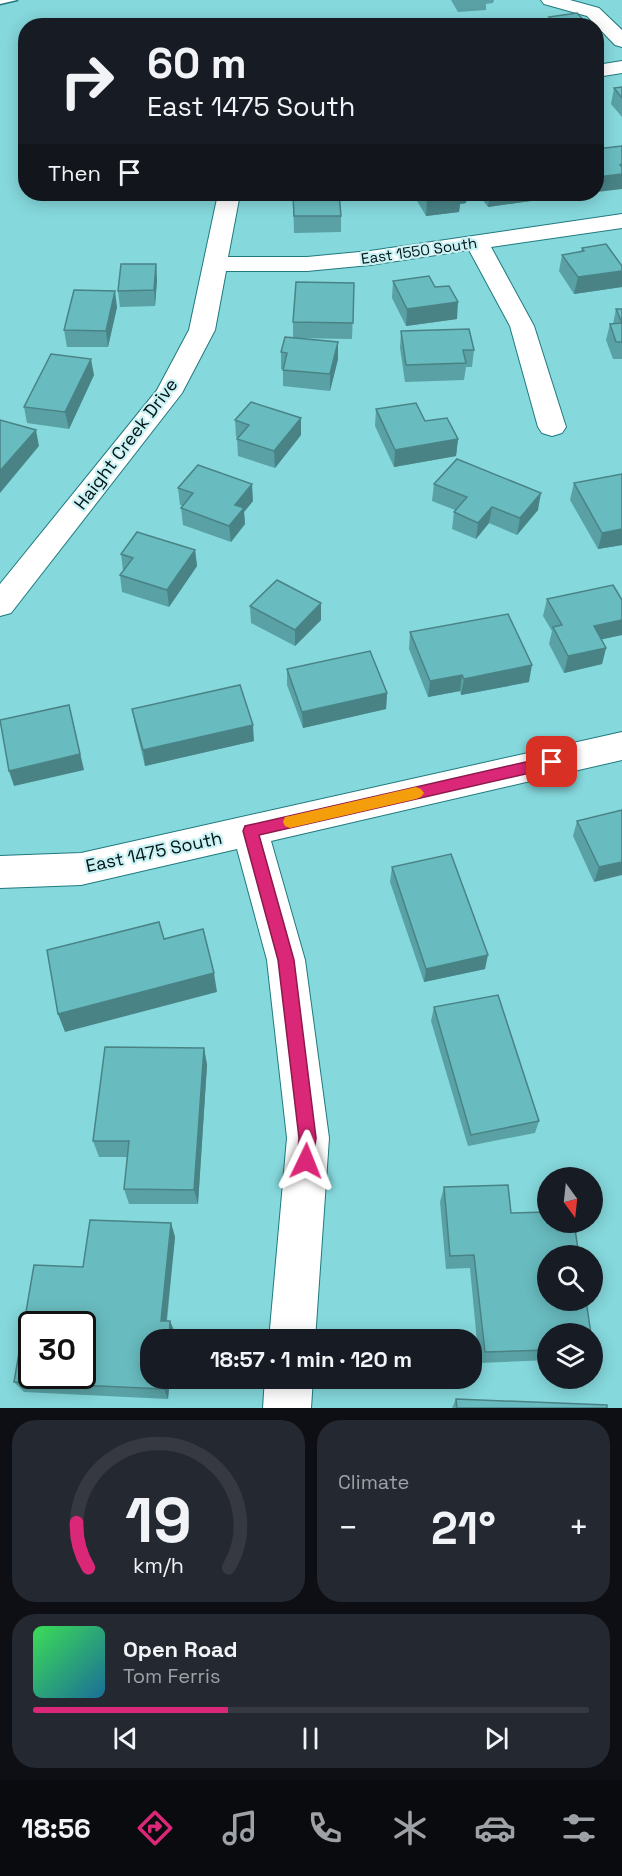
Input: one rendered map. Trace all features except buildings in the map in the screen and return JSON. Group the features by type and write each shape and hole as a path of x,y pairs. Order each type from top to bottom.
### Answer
{"street":[{"path":"550,0 593,12 599,18"},
{"path":"604,23 622,41"},
{"path":"604,69 622,67"},
{"name":"Haight Creek Drive","path":"0,605 169,393 202,330 228,201"},
{"name":"East 1550 South","path":"214,264 306,264 370,258 622,221"},
{"path":"477,243 522,326 552,427"},
{"name":"East 1475 South","path":"0,872 81,868 622,746"},
{"path":"250,831 286,960 308,1138 293,1329"},
{"path":"287,1408 289,1389"}],"lane":[{"path":"0,1 13,0"}],"slow traffic":[{"path":"290,822 416,793"}],"route":[{"path":"306,1161 308,1138 286,960 250,831 552,762"}]}
